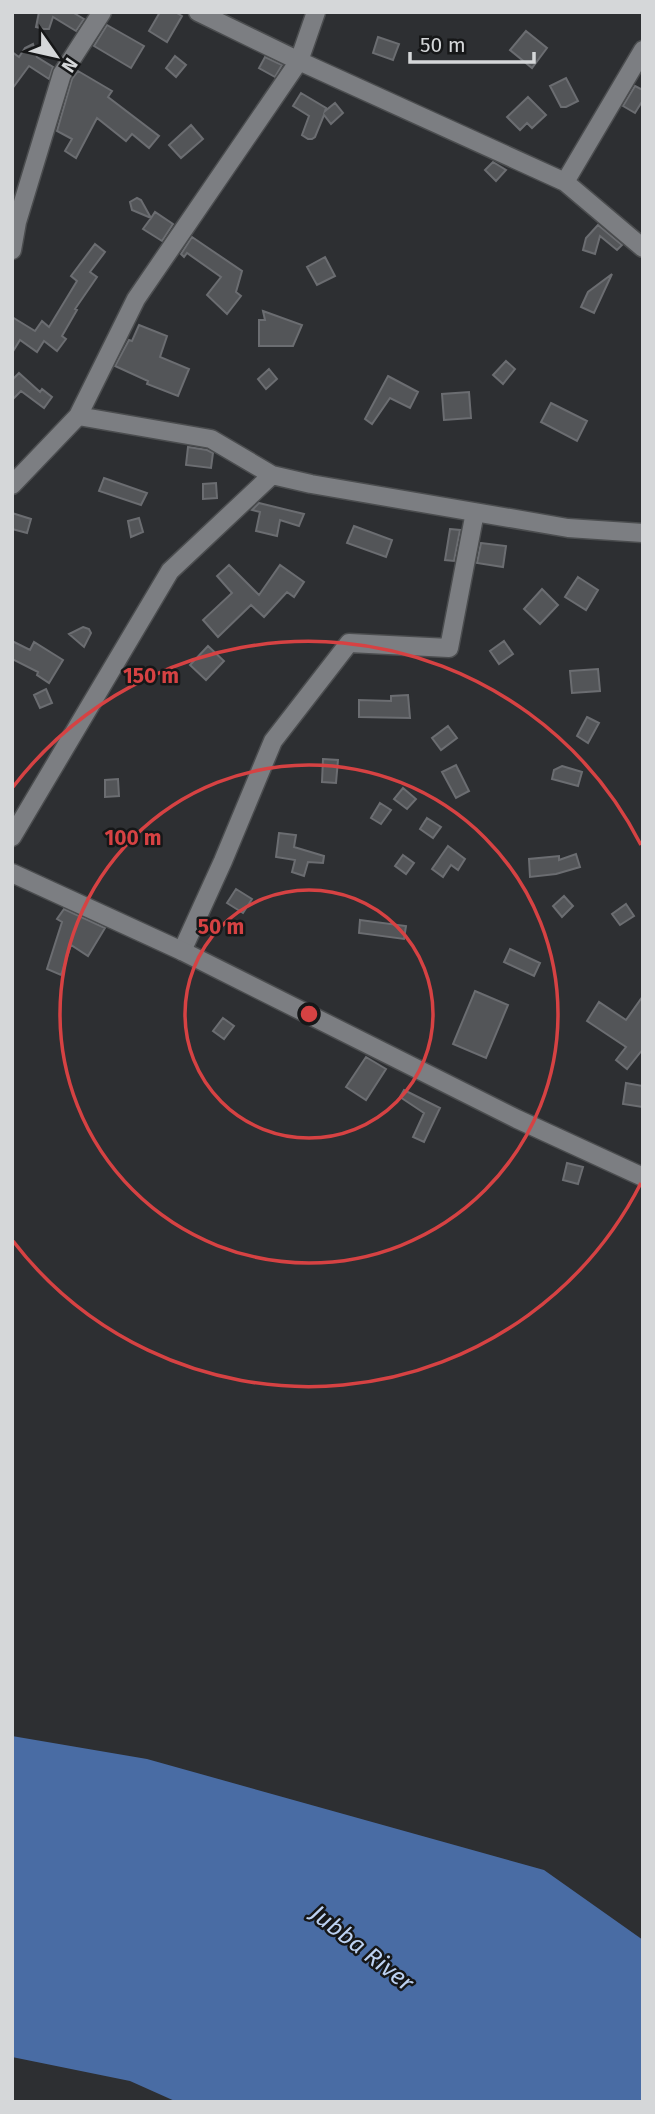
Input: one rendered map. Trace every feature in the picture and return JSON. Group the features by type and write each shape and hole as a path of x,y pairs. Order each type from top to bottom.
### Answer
{"street":[{"path":"12,250 15,220 61,74 102,12"},
{"path":"198,12 565,182 643,248"},
{"path":"12,485 78,416 136,299 299,61 316,12"},
{"path":"565,182 643,50"},
{"path":"78,416 211,439 272,475 311,484 568,528 643,533"},
{"path":"12,837 170,571 272,475"},
{"path":"182,951 273,741 349,643 449,648 475,512"},
{"path":"12,873 182,951 517,1119 643,1177"}],"water":[{"name":"Jubba River","path":"12,1736 147,1759 544,1870 643,1940 643,2102 177,2102 130,2081 12,2057"}],"building":[{"path":"39,12 72,12 84,19 76,31 53,17 49,29 44,29 36,27"},
{"path":"160,12 175,12 182,16 167,42 149,31"},
{"path":"107,25 144,46 131,68 94,46"},
{"path":"526,31 547,48 532,68 510,50"},
{"path":"378,37 399,44 393,60 373,53"},
{"path":"33,44 37,57 53,67 49,79 29,66 12,89 12,52 19,57 25,48"},
{"path":"175,56 186,65 176,77 166,68"},
{"path":"265,57 282,65 275,77 259,68"},
{"path":"78,71 112,91 108,97 159,136 149,148 132,134 126,141 97,118 76,158 65,151 72,139 57,131 72,79"},
{"path":"566,78 578,101 561,107 550,86"},
{"path":"635,86 643,90 643,100 635,113 623,106"},
{"path":"301,93 326,108 325,111 335,103 343,113 331,124 324,115 312,139 302,135 309,116 293,106"},
{"path":"528,97 546,115 532,128 527,123 520,130 507,117"},
{"path":"191,125 203,139 181,158 169,145"},
{"path":"493,162 506,170 496,181 485,170"},
{"path":"137,198 141,200 151,218 132,210 130,202"},
{"path":"155,212 173,224 162,241 143,229"},
{"path":"598,225 622,245 617,250 600,236 595,254 583,250 586,238"},
{"path":"192,237 242,271 236,292 241,296 227,314 207,295 221,277 187,253 184,257 181,254"},
{"path":"95,244 105,252 90,272 97,277 75,309 77,310 62,336 66,339 57,351 44,341 37,352 20,340 12,353 12,317 35,331 42,321 49,327 77,281 71,276"},
{"path":"325,257 335,276 317,285 307,267"},
{"path":"612,274 594,313 581,307 588,292"},
{"path":"263,311 302,325 293,346 259,346 259,320 265,320"},
{"path":"139,325 167,336 160,357 189,369 178,396 147,384 148,381 115,366"},
{"path":"506,361 515,369 503,384 493,375"},
{"path":"269,369 277,379 266,389 258,379"},
{"path":"19,373 40,392 42,389 52,397 44,408 21,391 12,400 12,380"},
{"path":"388,376 418,392 410,408 390,398 372,424 365,419"},
{"path":"469,392 471,418 444,420 442,394"},
{"path":"551,403 587,421 577,441 541,422"},
{"path":"188,447 213,453 211,468 186,465"},
{"path":"104,478 147,493 141,505 99,491"},
{"path":"216,483 217,498 203,499 203,484"},
{"path":"259,503 304,514 299,526 280,520 277,536 256,531 260,512 252,510"},
{"path":"12,513 31,519 27,533 12,529"},
{"path":"139,518 143,532 131,537 128,521"},
{"path":"354,526 392,540 386,557 347,543"},
{"path":"450,529 460,530 454,561 445,560"},
{"path":"481,543 506,546 503,567 477,563"},
{"path":"229,565 259,595 280,565 304,582 294,597 287,592 264,617 251,605 218,637 203,620 232,593 217,576"},
{"path":"578,577 598,590 586,610 565,597"},
{"path":"542,589 558,605 540,624 524,609"},
{"path":"83,627 91,633 84,647 69,634"},
{"path":"12,641 30,650 34,642 63,660 49,683 37,675 38,672 12,659"},
{"path":"504,641 513,654 499,664 490,651"},
{"path":"208,646 224,661 206,680 190,665"},
{"path":"598,669 600,691 572,693 570,671"},
{"path":"46,689 52,703 40,708 34,695"},
{"path":"408,695 410,718 359,717 359,700 391,701 391,696"},
{"path":"587,717 599,723 588,743 577,736"},
{"path":"448,726 457,738 441,750 432,738"},
{"path":"323,759 338,760 336,783 322,782"},
{"path":"456,765 469,791 456,798 442,772"},
{"path":"562,766 582,772 578,786 552,779 554,770"},
{"path":"118,779 119,796 105,797 105,780"},
{"path":"403,788 416,799 407,809 394,799"},
{"path":"380,803 391,810 381,824 371,818"},
{"path":"427,818 441,827 433,838 420,829"},
{"path":"279,833 296,835 294,847 324,856 323,863 308,862 304,876 292,872 295,860 276,857"},
{"path":"448,846 465,859 458,870 451,865 443,877 432,869"},
{"path":"576,854 580,867 556,874 530,877 529,859 559,856 559,860"},
{"path":"403,855 414,863 406,874 395,866"},
{"path":"236,889 252,899 243,913 227,903"},
{"path":"564,896 573,906 562,917 553,906"},
{"path":"626,904 634,916 620,925 612,914"},
{"path":"64,909 105,928 88,956 71,945 61,975 47,969 62,922 57,919"},
{"path":"360,920 406,926 404,939 359,933"},
{"path":"510,949 540,963 534,976 504,962"},
{"path":"475,991 508,1005 486,1058 453,1044"},
{"path":"643,996 643,1049 627,1069 616,1060 626,1047 587,1021 599,1002 626,1020"},
{"path":"223,1018 234,1026 224,1039 213,1031"},
{"path":"366,1057 386,1069 366,1100 346,1087"},
{"path":"626,1083 643,1086 643,1107 623,1104"},
{"path":"404,1090 440,1108 424,1142 413,1137 424,1113 400,1097"},
{"path":"567,1163 583,1167 578,1184 563,1180"}]}
